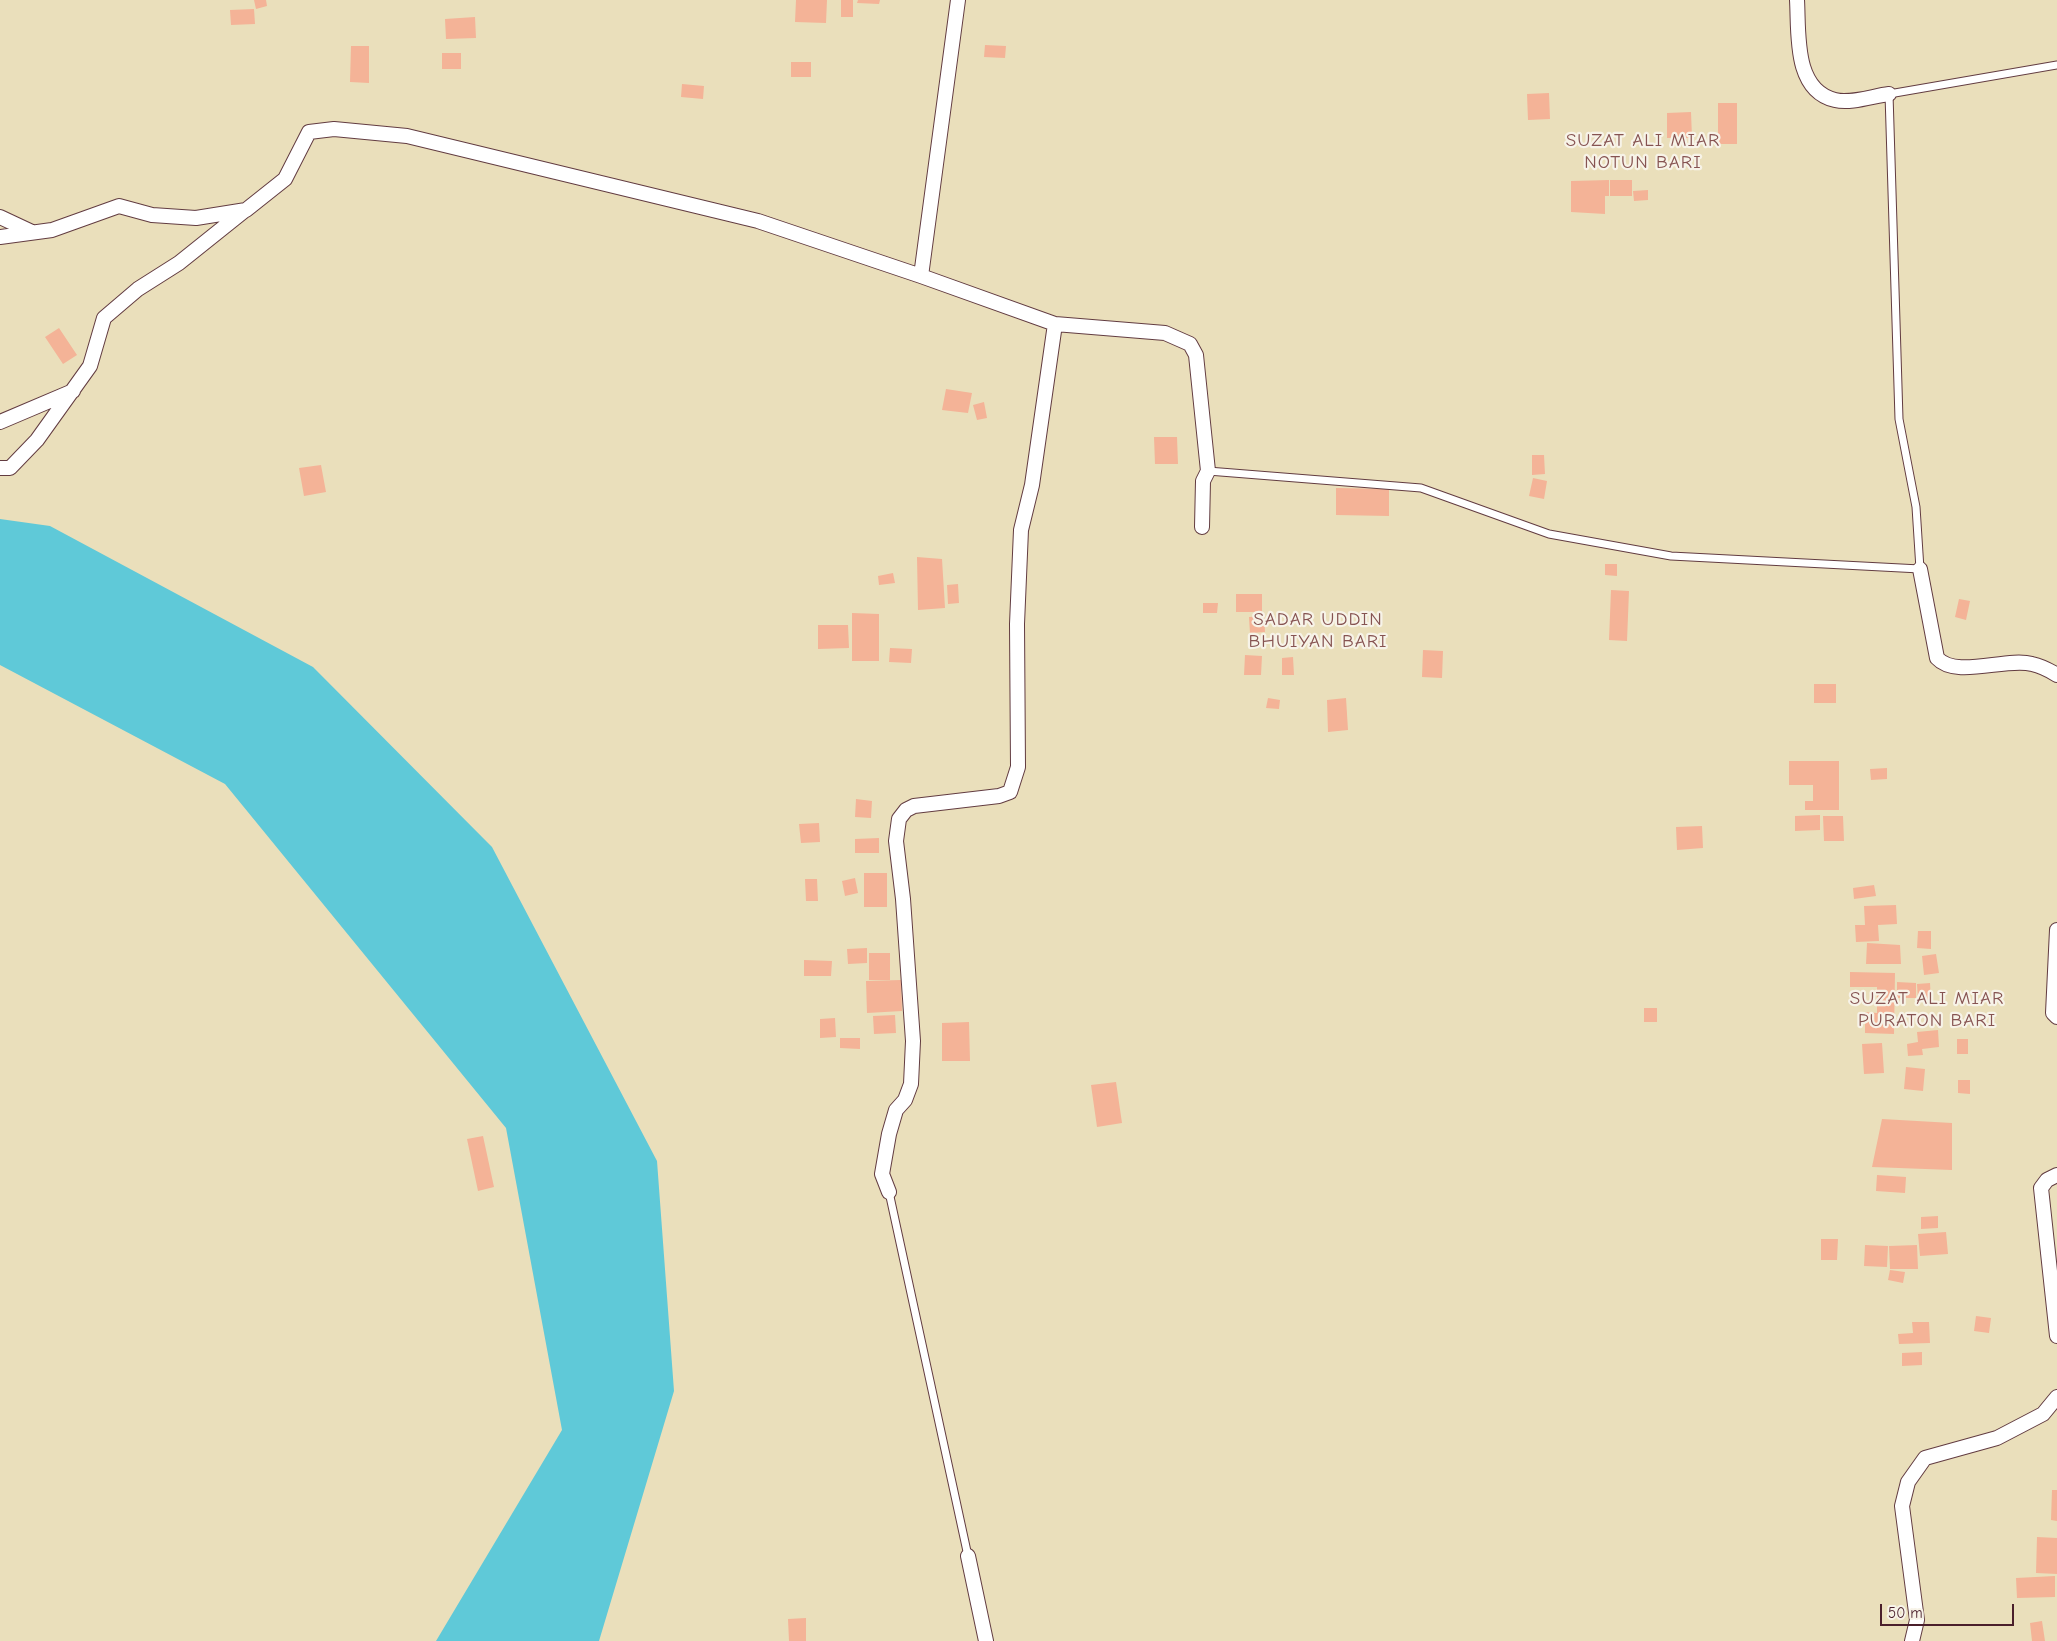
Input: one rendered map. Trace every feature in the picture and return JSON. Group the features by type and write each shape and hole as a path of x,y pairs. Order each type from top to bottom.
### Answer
{"street":[{"path":"921,276 958,0"},
{"path":"1797,0 1801,56 1808,80 1814,88 1836,100 1888,94"},
{"path":"0,468 10,468 37,440 73,391 90,366 104,318 138,289 179,263 285,179 308,132 344,130 407,136 758,221 1055,324 1165,333 1190,344 1196,355 1208,471 1203,481 1202,527"},
{"path":"0,236 52,230 119,206 152,216 196,218 246,210"},
{"path":"0,217 33,232"},
{"path":"889,1192 882,1174 883,1166 896,1110 905,1100 911,1084 913,1041 903,899 896,841 899,819 906,810 914,806 999,796 1010,792 1015,778 1018,767 1017,624 1021,530 1032,485 1055,324"},
{"path":"0,422 73,391"},
{"path":"1920,569 1937,658 1941,663 1955,667 2030,663 2057,675"},
{"path":"2057,930 2054,1013 2057,1016"},
{"path":"2057,1176 2046,1180 2041,1188 2041,1200 2057,1336"},
{"path":"1912,1641 1917,1620 1902,1506 1908,1482 1925,1458 1997,1438 2043,1414 2057,1397"},
{"path":"968,1556 986,1641"}],"lane":[{"path":"1208,471 1421,488 1549,534 1671,556 1920,569 1916,507 1899,419 1888,94 2057,65"},
{"path":"889,1192 968,1556"}],"water":[{"path":"0,519 50,526 313,667 492,847 657,1161 674,1391 599,1641 436,1641 562,1430 506,1128 225,784 0,665"}],"building":[{"path":"254,0 266,0 267,6 256,9"},
{"path":"796,0 827,0 826,23 795,22"},
{"path":"841,0 853,0 853,17 841,17"},
{"path":"858,0 880,0 879,4 857,3"},
{"path":"254,9 255,24 231,25 230,10"},
{"path":"475,17 476,38 446,39 445,19"},
{"path":"985,45 1006,46 1005,58 984,57"},
{"path":"351,46 369,46 369,83 350,82"},
{"path":"442,53 461,53 461,69 442,69"},
{"path":"791,62 811,62 811,77 791,77"},
{"path":"682,84 704,86 703,99 681,97"},
{"path":"1549,93 1550,119 1528,120 1527,94"},
{"path":"1718,103 1737,103 1737,144 1718,144"},
{"path":"1691,112 1692,138 1667,138 1667,113"},
{"path":"1609,180 1609,196 1605,196 1605,214 1571,212 1571,181"},
{"path":"1610,180 1632,180 1632,196 1610,196"},
{"path":"1648,190 1648,200 1634,201 1633,191"},
{"path":"59,328 77,355 63,364 45,337"},
{"path":"946,389 972,393 968,413 942,410"},
{"path":"984,402 987,418 977,420 973,405"},
{"path":"1154,437 1177,437 1178,464 1155,464"},
{"path":"1532,455 1544,455 1545,474 1532,475"},
{"path":"321,465 326,492 304,496 299,468"},
{"path":"1533,478 1547,481 1544,499 1529,496"},
{"path":"1336,488 1389,489 1389,516 1336,515"},
{"path":"917,557 942,559 945,608 918,610"},
{"path":"1605,564 1617,564 1617,576 1605,575"},
{"path":"893,573 895,583 879,585 878,576"},
{"path":"958,584 959,603 948,604 947,585"},
{"path":"1611,590 1629,591 1627,641 1609,640"},
{"path":"1236,594 1262,594 1262,612 1236,612"},
{"path":"1959,599 1970,601 1966,620 1955,617"},
{"path":"1203,603 1218,603 1217,613 1203,613"},
{"path":"852,613 879,614 879,661 852,661"},
{"path":"1264,616 1265,632 1250,633 1249,617"},
{"path":"818,625 848,625 849,648 818,649"},
{"path":"890,648 912,649 911,663 889,662"},
{"path":"1423,650 1443,651 1442,678 1422,677"},
{"path":"1245,655 1262,656 1261,675 1244,675"},
{"path":"1293,657 1294,675 1282,675 1282,658"},
{"path":"1814,684 1836,684 1836,703 1814,703"},
{"path":"1268,698 1280,700 1279,709 1266,708"},
{"path":"1346,698 1348,730 1328,732 1327,700"},
{"path":"1789,761 1839,761 1839,810 1805,810 1805,801 1813,801 1813,785 1789,785"},
{"path":"1887,768 1887,779 1871,780 1870,769"},
{"path":"856,799 872,801 871,818 855,817"},
{"path":"1820,815 1820,830 1795,831 1795,816"},
{"path":"1823,816 1843,816 1844,841 1824,841"},
{"path":"819,823 820,842 801,843 799,824"},
{"path":"1702,826 1703,848 1677,850 1676,827"},
{"path":"879,838 879,853 855,853 855,839"},
{"path":"864,873 887,873 887,907 864,907"},
{"path":"855,878 858,893 845,896 842,881"},
{"path":"805,879 817,879 818,901 806,901"},
{"path":"1874,885 1876,896 1854,899 1853,888"},
{"path":"1896,905 1897,924 1878,925 1879,941 1856,942 1855,925 1865,925 1864,906"},
{"path":"1918,931 1931,931 1931,949 1917,948"},
{"path":"1867,943 1900,945 1901,964 1866,964"},
{"path":"867,948 867,963 848,964 847,949"},
{"path":"869,953 890,953 890,980 869,980"},
{"path":"1936,954 1939,973 1924,975 1922,956"},
{"path":"804,960 832,961 831,976 804,976"},
{"path":"1850,972 1895,973 1894,1034 1865,1033 1865,1012 1877,1013 1877,987 1850,987"},
{"path":"901,980 902,1011 867,1013 866,981"},
{"path":"1897,982 1916,983 1916,998 1897,998"},
{"path":"1930,983 1931,1000 1918,1000 1917,984"},
{"path":"1644,1008 1657,1008 1657,1022 1644,1022"},
{"path":"895,1015 896,1033 874,1034 873,1016"},
{"path":"835,1018 836,1037 820,1038 820,1019"},
{"path":"969,1022 970,1061 942,1061 942,1023"},
{"path":"1938,1030 1939,1047 1922,1049 1923,1055 1908,1056 1907,1044 1918,1042 1917,1032"},
{"path":"840,1038 860,1038 860,1049 840,1048"},
{"path":"1957,1039 1968,1039 1968,1054 1957,1054"},
{"path":"1882,1043 1884,1073 1864,1074 1862,1044"},
{"path":"1906,1067 1925,1069 1923,1091 1904,1089"},
{"path":"1958,1080 1970,1080 1970,1094 1958,1093"},
{"path":"1116,1082 1122,1123 1097,1127 1091,1085"},
{"path":"1882,1119 1952,1123 1952,1170 1872,1167"},
{"path":"483,1136 494,1187 478,1191 467,1139"},
{"path":"1877,1175 1906,1177 1905,1193 1876,1191"},
{"path":"1938,1216 1938,1228 1921,1229 1921,1217"},
{"path":"1946,1232 1948,1254 1920,1256 1918,1234"},
{"path":"1821,1239 1838,1239 1837,1260 1821,1260"},
{"path":"1865,1245 1888,1246 1887,1267 1864,1266"},
{"path":"1917,1245 1918,1269 1890,1269 1889,1246"},
{"path":"1890,1270 1905,1272 1903,1283 1888,1280"},
{"path":"1976,1316 1991,1318 1989,1333 1974,1331"},
{"path":"1912,1322 1929,1322 1930,1343 1899,1344 1898,1334 1913,1333"},
{"path":"1922,1352 1922,1365 1902,1366 1902,1353"},
{"path":"2052,1490 2057,1490 2057,1521 2051,1520"},
{"path":"2037,1537 2057,1538 2057,1574 2036,1573"},
{"path":"2055,1576 2055,1597 2017,1598 2016,1578"},
{"path":"806,1618 806,1641 789,1641 788,1619"},
{"path":"2042,1621 2045,1641 2032,1641 2030,1623"}],"district":[{"name":"SUZAT ALI MIAR NOTUN BARI","path":"1643,152"},
{"name":"SADAR UDDIN BHUIYAN BARI","path":"1318,631"},
{"name":"SUZAT ALI MIAR PURATON BARI","path":"1927,1010"}]}
